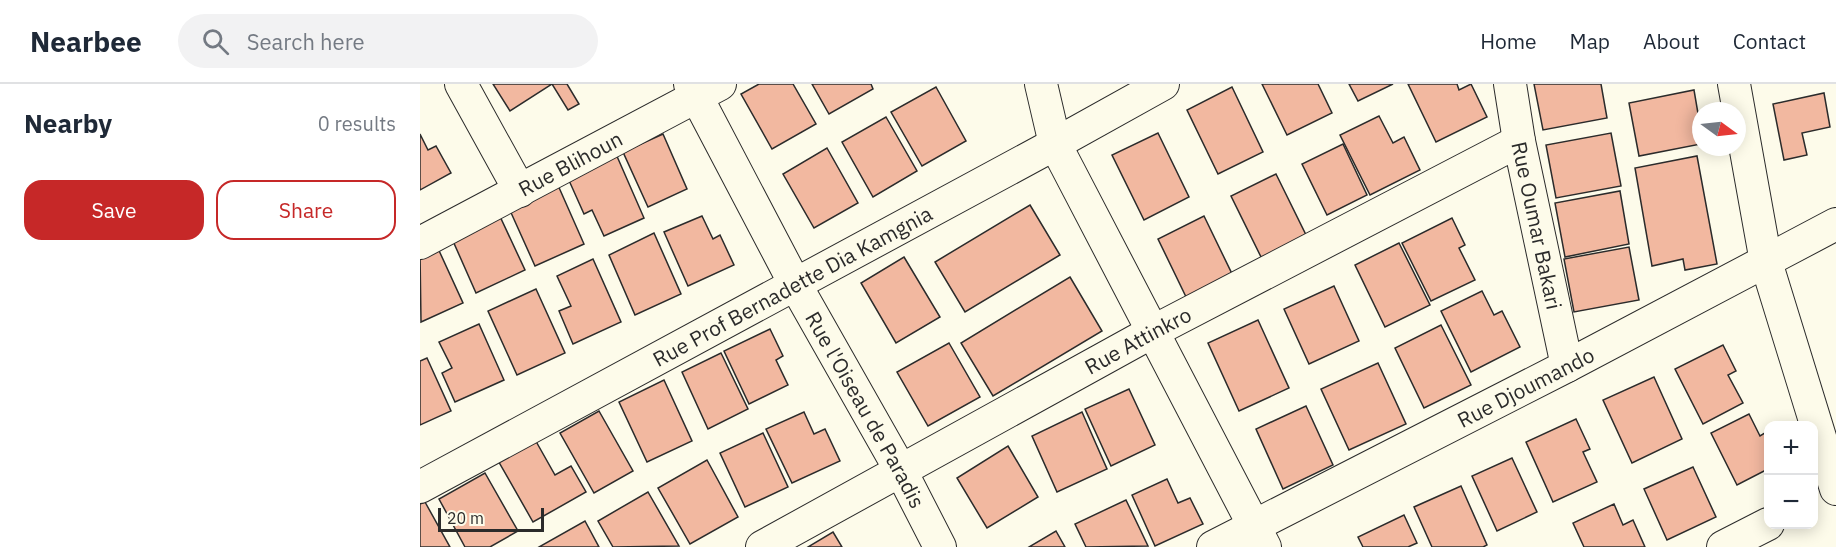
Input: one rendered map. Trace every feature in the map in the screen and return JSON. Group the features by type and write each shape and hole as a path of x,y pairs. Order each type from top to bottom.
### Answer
{"street":[{"path":"461,84 520,191"},
{"path":"1041,84 1054,144 1260,536"},
{"name":"Rue Prof Bernadette Dia Kamgnia","path":"420,486 1163,84"},
{"name":"Rue Oumar Bakari","path":"1510,84 1519,141 1567,366"},
{"path":"1734,84 1766,262 1836,490 1818,500"},
{"name":"Rue Blihoun","path":"420,243 520,191 703,88"},
{"name":"Rue l'Oiseau de Paradis","path":"703,88 795,284 901,471 940,547"},
{"name":"Rue Attinkro","path":"762,547 1152,333 1519,141"},
{"name":"Rue Djoumando","path":"1213,547 1260,536 1567,366 1836,224"},
{"path":"1723,547 1764,526"}],"building":[{"path":"493,84 552,84 510,111"},
{"path":"552,84 567,84 579,104 568,110"},
{"path":"759,84 793,84 816,124 772,149 741,94"},
{"path":"812,84 871,84 873,89 829,114"},
{"path":"1262,84 1318,84 1332,113 1287,135"},
{"path":"1349,84 1393,84 1358,101"},
{"path":"1408,84 1457,84 1459,90 1471,84 1487,117 1436,142"},
{"path":"1534,84 1601,84 1607,118 1543,130"},
{"path":"936,87 966,141 922,166 891,112"},
{"path":"1232,87 1263,152 1218,174 1187,110"},
{"path":"1694,90 1696,102 1692,102 1692,146 1639,156 1629,103"},
{"path":"1824,93 1830,127 1802,133 1807,155 1784,160 1773,104"},
{"path":"1379,116 1393,143 1404,137 1420,170 1370,195 1340,135"},
{"path":"886,117 917,171 873,197 842,142"},
{"path":"1158,133 1189,197 1144,220 1112,155"},
{"path":"1611,133 1621,186 1556,198 1546,145"},
{"path":"420,134 428,150 436,146 451,173 420,190"},
{"path":"663,134 687,189 648,207 623,152"},
{"path":"1343,144 1367,195 1327,215 1302,164"},
{"path":"827,148 858,203 814,228 783,174"},
{"path":"616,154 644,218 604,236 592,210 584,214 567,176"},
{"path":"1697,156 1717,264 1685,270 1683,259 1652,266 1635,168"},
{"path":"1276,174 1308,239 1263,261 1231,196"},
{"path":"557,183 584,244 535,266 508,206"},
{"path":"1620,191 1629,244 1565,257 1555,203"},
{"path":"1030,205 1060,255 965,312 935,262"},
{"path":"497,210 525,270 476,293 449,232"},
{"path":"702,216 713,239 720,235 734,265 688,286 664,232"},
{"path":"1204,216 1235,280 1189,303 1158,239"},
{"path":"1452,218 1465,245 1459,248 1475,280 1431,301 1402,243"},
{"path":"654,233 681,294 635,315 609,255"},
{"path":"1399,243 1430,305 1385,327 1355,265"},
{"path":"436,244 463,303 421,322 420,252"},
{"path":"1629,247 1639,300 1574,312 1564,259"},
{"path":"904,257 940,317 896,343 861,283"},
{"path":"593,259 621,322 573,344 559,311 571,306 557,276"},
{"path":"1070,277 1102,331 993,396 961,343"},
{"path":"1334,286 1359,341 1309,364 1284,309"},
{"path":"536,289 565,353 517,375 488,311"},
{"path":"1482,291 1494,315 1502,311 1520,347 1471,372 1441,311"},
{"path":"1258,320 1289,388 1239,411 1208,343"},
{"path":"479,324 504,380 455,402 442,373 452,368 439,342"},
{"path":"1441,325 1471,385 1424,408 1395,348"},
{"path":"770,329 783,356 776,360 788,385 749,404 724,351"},
{"path":"949,343 980,397 928,426 897,372"},
{"path":"1723,345 1736,371 1728,375 1743,403 1703,424 1675,369"},
{"path":"721,353 748,409 708,429 682,372"},
{"path":"427,358 451,411 420,425 420,361"},
{"path":"1378,363 1406,424 1349,450 1321,389"},
{"path":"1654,377 1682,439 1632,463 1603,400"},
{"path":"664,380 692,441 647,462 619,402"},
{"path":"1129,389 1155,445 1111,466 1085,409"},
{"path":"1306,406 1333,465 1283,489 1256,429"},
{"path":"599,411 633,471 594,493 560,433"},
{"path":"804,412 814,434 825,429 840,461 792,483 766,429"},
{"path":"1082,412 1107,469 1057,492 1032,436"},
{"path":"1749,414 1760,436 1764,434 1764,471 1737,485 1711,433"},
{"path":"1576,419 1590,449 1583,452 1597,482 1553,502 1526,442"},
{"path":"763,433 788,487 745,507 720,453"},
{"path":"533,436 555,475 571,466 586,492 533,522 496,457"},
{"path":"1008,446 1038,497 987,528 957,478"},
{"path":"1512,458 1537,512 1497,531 1472,476"},
{"path":"707,460 738,517 690,544 658,488"},
{"path":"1693,467 1716,517 1667,540 1644,489"},
{"path":"485,473 518,531 490,547 465,547 439,499"},
{"path":"1167,479 1178,503 1190,498 1203,524 1155,546 1132,495"},
{"path":"1461,486 1487,545 1483,547 1432,547 1414,507"},
{"path":"648,492 679,546 613,547 598,521"},
{"path":"1126,500 1148,546 1086,547 1075,524"},
{"path":"425,502 450,547 420,547 420,504"},
{"path":"1614,504 1623,525 1633,520 1645,547 1584,547 1573,523"},
{"path":"1404,515 1417,543 1408,547 1363,547 1358,537"},
{"path":"585,521 599,547 539,547"},
{"path":"1056,531 1065,547 1029,547"},
{"path":"833,532 842,547 808,547"}]}
